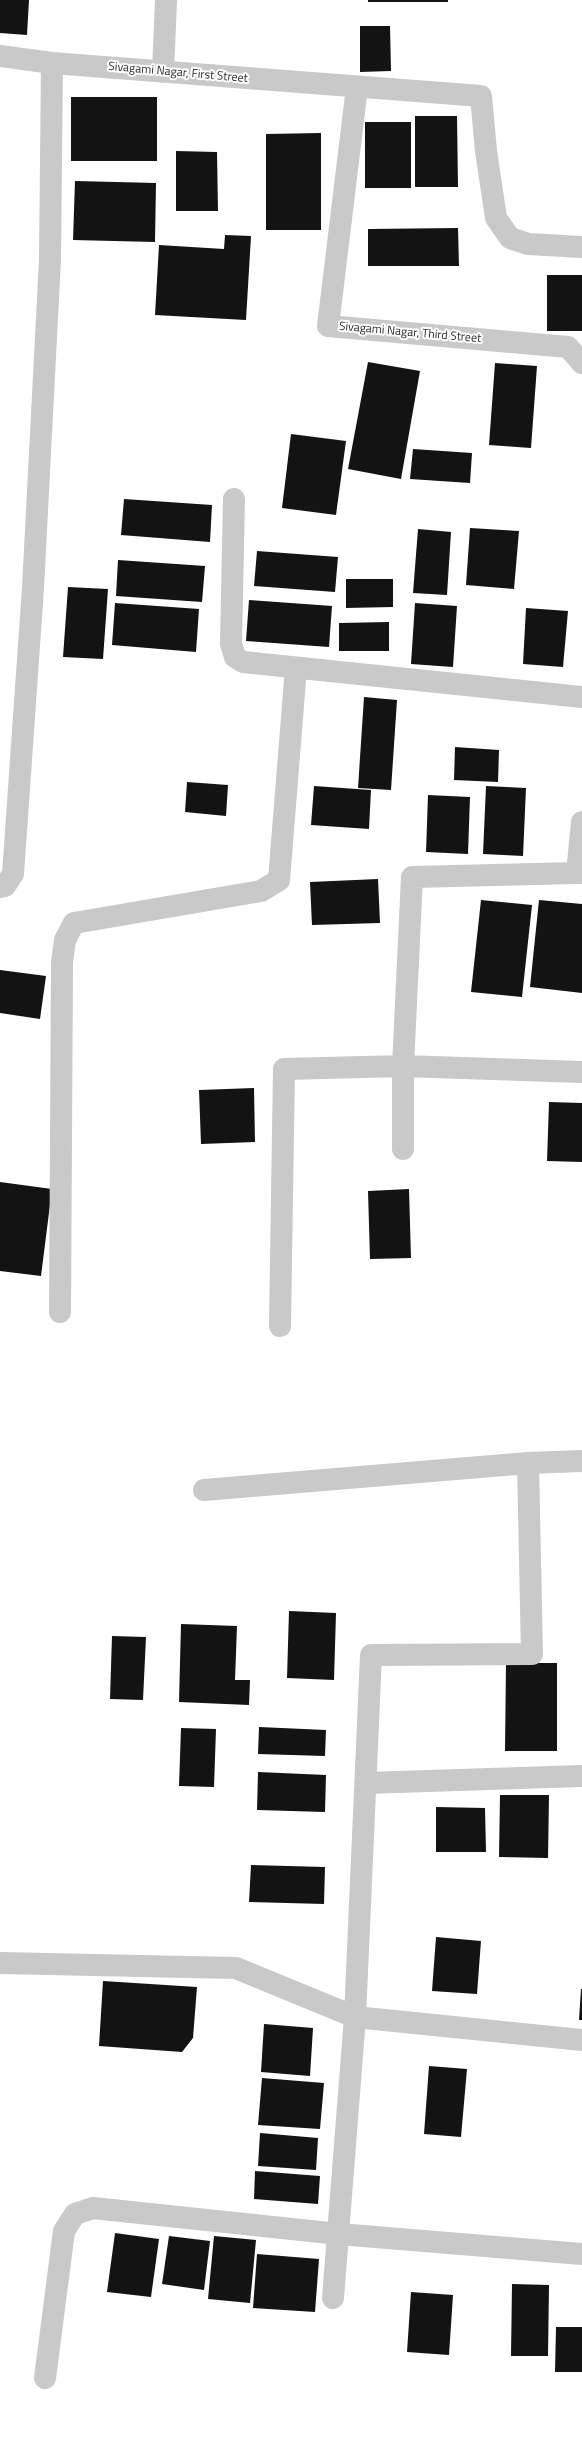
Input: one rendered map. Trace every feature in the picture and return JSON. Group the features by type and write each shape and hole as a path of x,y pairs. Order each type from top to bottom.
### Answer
{"street":[{"path":"163,72 166,0"},
{"name":"Sivagami Nagar, First Street","path":"0,56 52,63 481,96 486,151 496,218 510,238 528,244 582,247"},
{"path":"0,888 5,886 13,874 33,588 50,260 52,63"},
{"name":"Sivagami Nagar, Third Street","path":"357,87 328,326 568,347 582,363"},
{"path":"234,499 231,644 235,657 243,662 582,697"},
{"path":"60,1312 62,963 65,940 74,923 261,891 279,880 296,668"},
{"path":"403,1148 403,1066 412,877 579,873 582,822"},
{"path":"280,1326 284,1069 403,1066 582,1072"},
{"path":"204,1490 528,1463 582,1460"},
{"path":"334,2298 355,2017 371,1655 532,1654 528,1463"},
{"path":"366,1783 582,1776"},
{"path":"0,1962 236,1968 355,2017 582,2040"},
{"path":"45,2378 64,2231 75,2214 93,2208 339,2234 582,2254"}],"building":[{"path":"0,0 29,0 27,35 0,33"},
{"path":"368,0 448,0 448,2 368,2"},
{"path":"360,26 390,26 391,71 360,72"},
{"path":"71,97 157,97 157,161 71,161"},
{"path":"415,116 457,116 458,187 415,187"},
{"path":"365,122 411,122 411,188 365,188"},
{"path":"321,133 321,230 266,230 266,134"},
{"path":"176,151 217,152 218,211 176,211"},
{"path":"75,181 156,183 155,242 73,240"},
{"path":"458,228 459,266 368,266 368,229"},
{"path":"225,235 251,236 246,320 155,315 159,245 224,249"},
{"path":"547,275 582,275 582,331 547,331"},
{"path":"368,362 420,371 401,479 348,469"},
{"path":"495,363 537,366 531,448 489,445"},
{"path":"291,434 346,441 336,515 282,508"},
{"path":"413,449 472,453 470,483 410,479"},
{"path":"124,499 212,505 210,542 121,535"},
{"path":"470,528 519,531 514,589 466,585"},
{"path":"418,529 451,532 447,595 413,593"},
{"path":"257,551 338,557 335,592 254,586"},
{"path":"118,560 205,566 202,602 116,596"},
{"path":"346,579 393,579 393,607 346,608"},
{"path":"68,587 108,589 103,659 63,657"},
{"path":"249,600 332,606 329,647 246,641"},
{"path":"115,603 199,609 196,652 112,645"},
{"path":"415,603 457,606 453,667 411,664"},
{"path":"526,608 568,611 563,667 523,664"},
{"path":"389,622 389,651 339,651 339,623"},
{"path":"364,697 397,700 391,790 358,788"},
{"path":"455,747 499,750 498,782 454,780"},
{"path":"187,782 228,785 226,816 185,812"},
{"path":"314,786 371,790 369,829 311,825"},
{"path":"486,786 526,788 523,856 483,854"},
{"path":"428,795 470,797 468,854 426,852"},
{"path":"378,879 380,923 312,925 310,882"},
{"path":"481,900 532,905 522,997 471,992"},
{"path":"539,900 582,904 582,993 530,987"},
{"path":"0,970 46,976 40,1019 0,1013"},
{"path":"254,1088 255,1142 201,1144 199,1090"},
{"path":"549,1102 582,1103 582,1162 547,1161"},
{"path":"0,1182 52,1189 41,1276 0,1271"},
{"path":"409,1189 411,1258 370,1259 368,1191"},
{"path":"289,1611 336,1613 334,1680 287,1678"},
{"path":"181,1624 237,1626 235,1680 250,1680 249,1705 179,1702"},
{"path":"112,1636 146,1637 143,1700 110,1699"},
{"path":"506,1663 557,1663 557,1751 505,1751"},
{"path":"259,1727 326,1730 325,1756 258,1754"},
{"path":"181,1728 216,1729 214,1787 179,1786"},
{"path":"258,1772 326,1775 325,1812 257,1810"},
{"path":"500,1795 549,1795 548,1858 499,1857"},
{"path":"436,1807 485,1808 486,1852 436,1852"},
{"path":"251,1865 325,1867 324,1904 249,1902"},
{"path":"436,1937 481,1941 477,1994 432,1991"},
{"path":"103,1981 197,1987 193,2038 182,2052 99,2046"},
{"path":"581,1989 582,2020 579,2020"},
{"path":"264,2024 313,2028 310,2076 261,2072"},
{"path":"429,2066 467,2069 461,2137 424,2134"},
{"path":"262,2078 324,2083 320,2129 258,2125"},
{"path":"260,2133 318,2138 316,2170 258,2166"},
{"path":"255,2171 320,2176 318,2204 254,2199"},
{"path":"115,2233 159,2239 151,2297 107,2292"},
{"path":"169,2236 210,2241 204,2290 162,2284"},
{"path":"214,2236 256,2240 250,2303 208,2299"},
{"path":"257,2254 319,2259 315,2312 253,2308"},
{"path":"512,2284 549,2285 548,2356 511,2356"},
{"path":"411,2292 453,2295 449,2355 407,2352"},
{"path":"556,2327 582,2327 582,2372 555,2372"}]}
